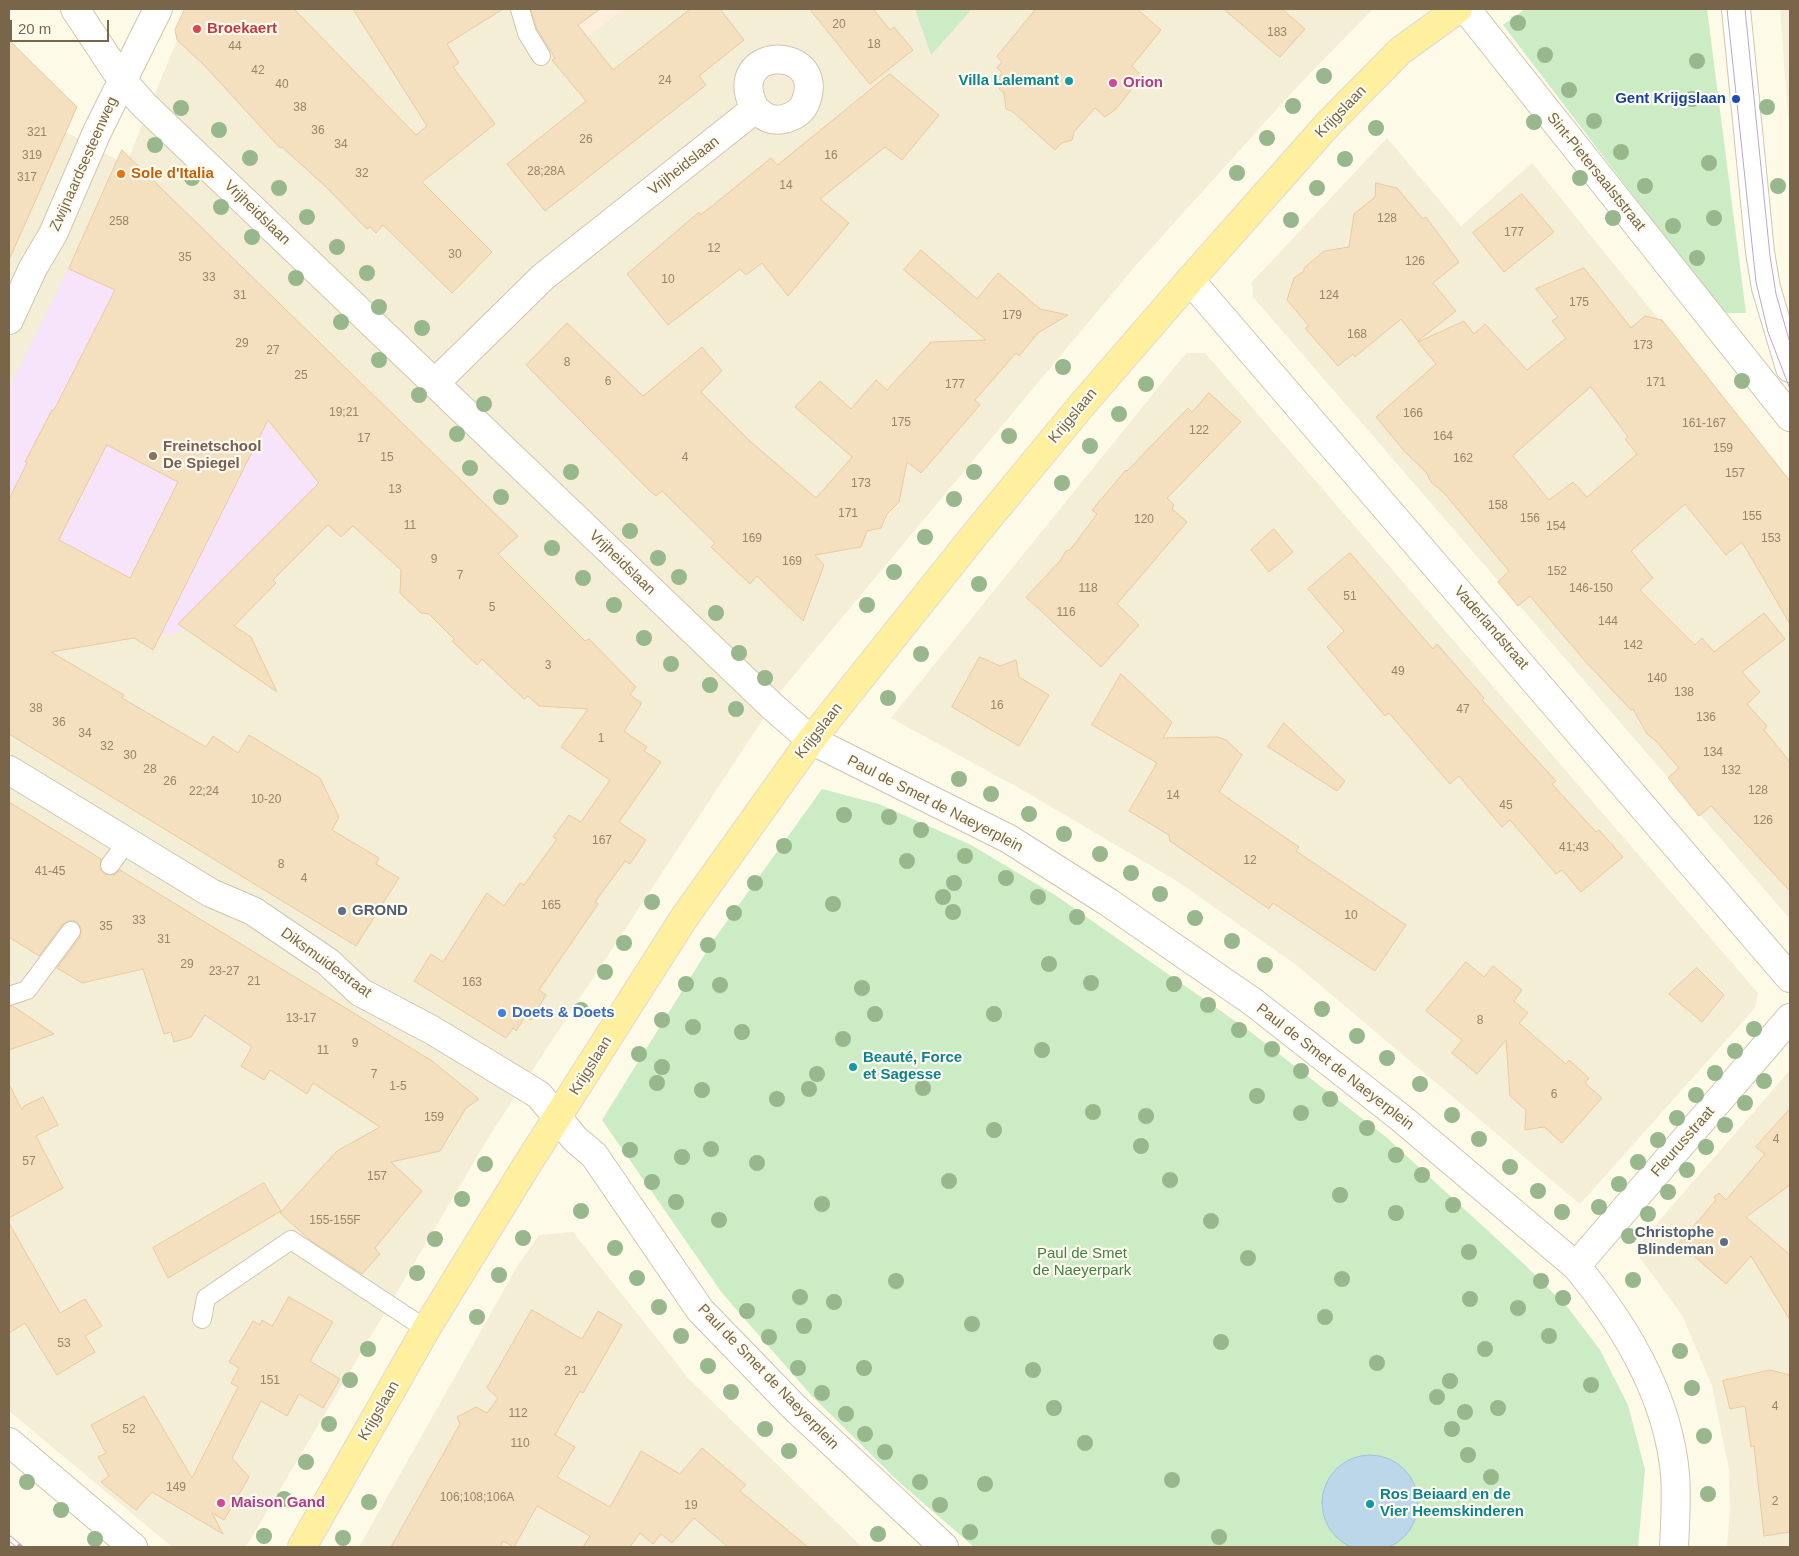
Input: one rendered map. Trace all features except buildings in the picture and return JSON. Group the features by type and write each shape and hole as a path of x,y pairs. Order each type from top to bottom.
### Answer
{"main road":[{"name":"Krijgslaan","path":"302,1547 426,1329 684,918 811,740 976,532 1190,280 1329,123 1400,51 1458,9"}],"street":[{"name":"Vrijheidslaan","path":"75,9 122,80 144,106 773,708 811,740"},
{"name":"Zwijnaardsesteenweg","path":"9,320 33,268 53,234 122,80 158,9"},
{"name":"Sint-Pietersaalststraat","path":"1466,9 1790,417"},
{"path":"1736,9 1760,252 1766,288 1790,368"},
{"name":"Vrijheidslaan","path":"434,383 543,277 755,109"},
{"name":"Vaderlandstraat","path":"1190,280 1790,978"},
{"name":"Sint-Pietersaalststraat","path":"1726,335 1741,344 1752,346 1763,340 1775,322"},
{"name":"Paul de Smet de Naeyerplein","path":"811,740 1009,839 1108,902 1260,1008 1401,1118 1576,1266 1594,1288 1633,1345 1662,1411 1675,1474 1674,1547"},
{"name":"Diksmuidestraat","path":"9,770 126,843 212,893 253,911 328,962 360,992 432,1030 539,1095 559,1117"},
{"name":"Fleurusstraat","path":"1576,1266 1790,1018"},
{"name":"Paul de Smet de Naeyerplein","path":"559,1117 575,1139 594,1155 700,1310 795,1408 944,1547"},
{"path":"9,1442 133,1547"}],"lane":[{"path":"520,9 527,33 541,56"},
{"path":"110,864 126,843"},
{"path":"9,996 26,990 71,931"},
{"path":"202,1319 206,1298 291,1240 426,1329"}],"shaded area":[{"path":"185,9 1373,9 1296,88 1137,264 784,687 490,1135 246,1547 172,1547 9,1411 9,41 77,107 66,132 117,160 129,157 177,40 175,30"},
{"path":"557,9 624,9 580,43"},
{"path":"1780,9 1790,9 1790,131 1788,115"},
{"path":"1387,138 1461,226 1532,163 1790,481 1790,919 1253,297 1252,282"},
{"name":"Freinetschool De Spiegel","path":"68,269 115,290 267,422 319,484 273,580 276,583 242,618 145,639 144,637 90,646 9,607 9,388"},
{"path":"1186,353 1205,353 1758,993 1755,1008 1580,1204 1295,964 1177,881 1026,792 891,718"},
{"path":"1790,1070 1790,1547 1727,1547 1730,1510 1729,1469 1712,1386 1682,1315 1640,1258 1639,1244"},
{"path":"573,1232 688,1378 862,1547 359,1547 518,1265 539,1235"}],"green space":[{"path":"915,9 972,9 931,55"},
{"path":"1525,9 1707,9 1746,313 1723,313 1503,25"},
{"name":"Paul de Smet de Naeyerpark","path":"822,789 879,804 971,845 1055,895 1248,1030 1386,1137 1525,1265 1569,1309 1600,1350 1628,1405 1645,1470 1638,1547 974,1547 899,1482 811,1395 722,1293 602,1120 715,938"}],"water":[{"path":"1370,1455 1388,1459 1404,1469 1414,1485 1418,1503 1414,1521 1404,1537 1388,1547 1370,1551 1352,1547 1336,1537 1326,1521 1322,1503 1326,1485 1336,1469 1352,1459"}],"tram line":[{"path":"1727,9 1756,282 1768,332 1790,389"},
{"path":"1745,9 1770,256 1776,294 1790,343"}],"railway":[{"path":"9,1538 20,1547"}],"place":[{"name":"Broekaert","path":"197,29"},
{"name":"Villa Lalemant","path":"1069,81"},
{"name":"Orion","path":"1113,83"},
{"name":"Gent Krijgslaan","path":"1736,99"},
{"name":"Sole d'Italia","path":"121,174"},
{"name":"Freinetschool De Spiegel","path":"153,456"},
{"name":"GROND","path":"342,911"},
{"name":"Doets & Doets","path":"502,1013"},
{"name":"Beauté, Force et Sagesse","path":"853,1067"},
{"name":"Christophe Blindeman","path":"1724,1242"},
{"name":"Maison Gand","path":"221,1503"},
{"name":"Ros Beiaard en de Vier Heemskinderen","path":"1370,1504"}]}
